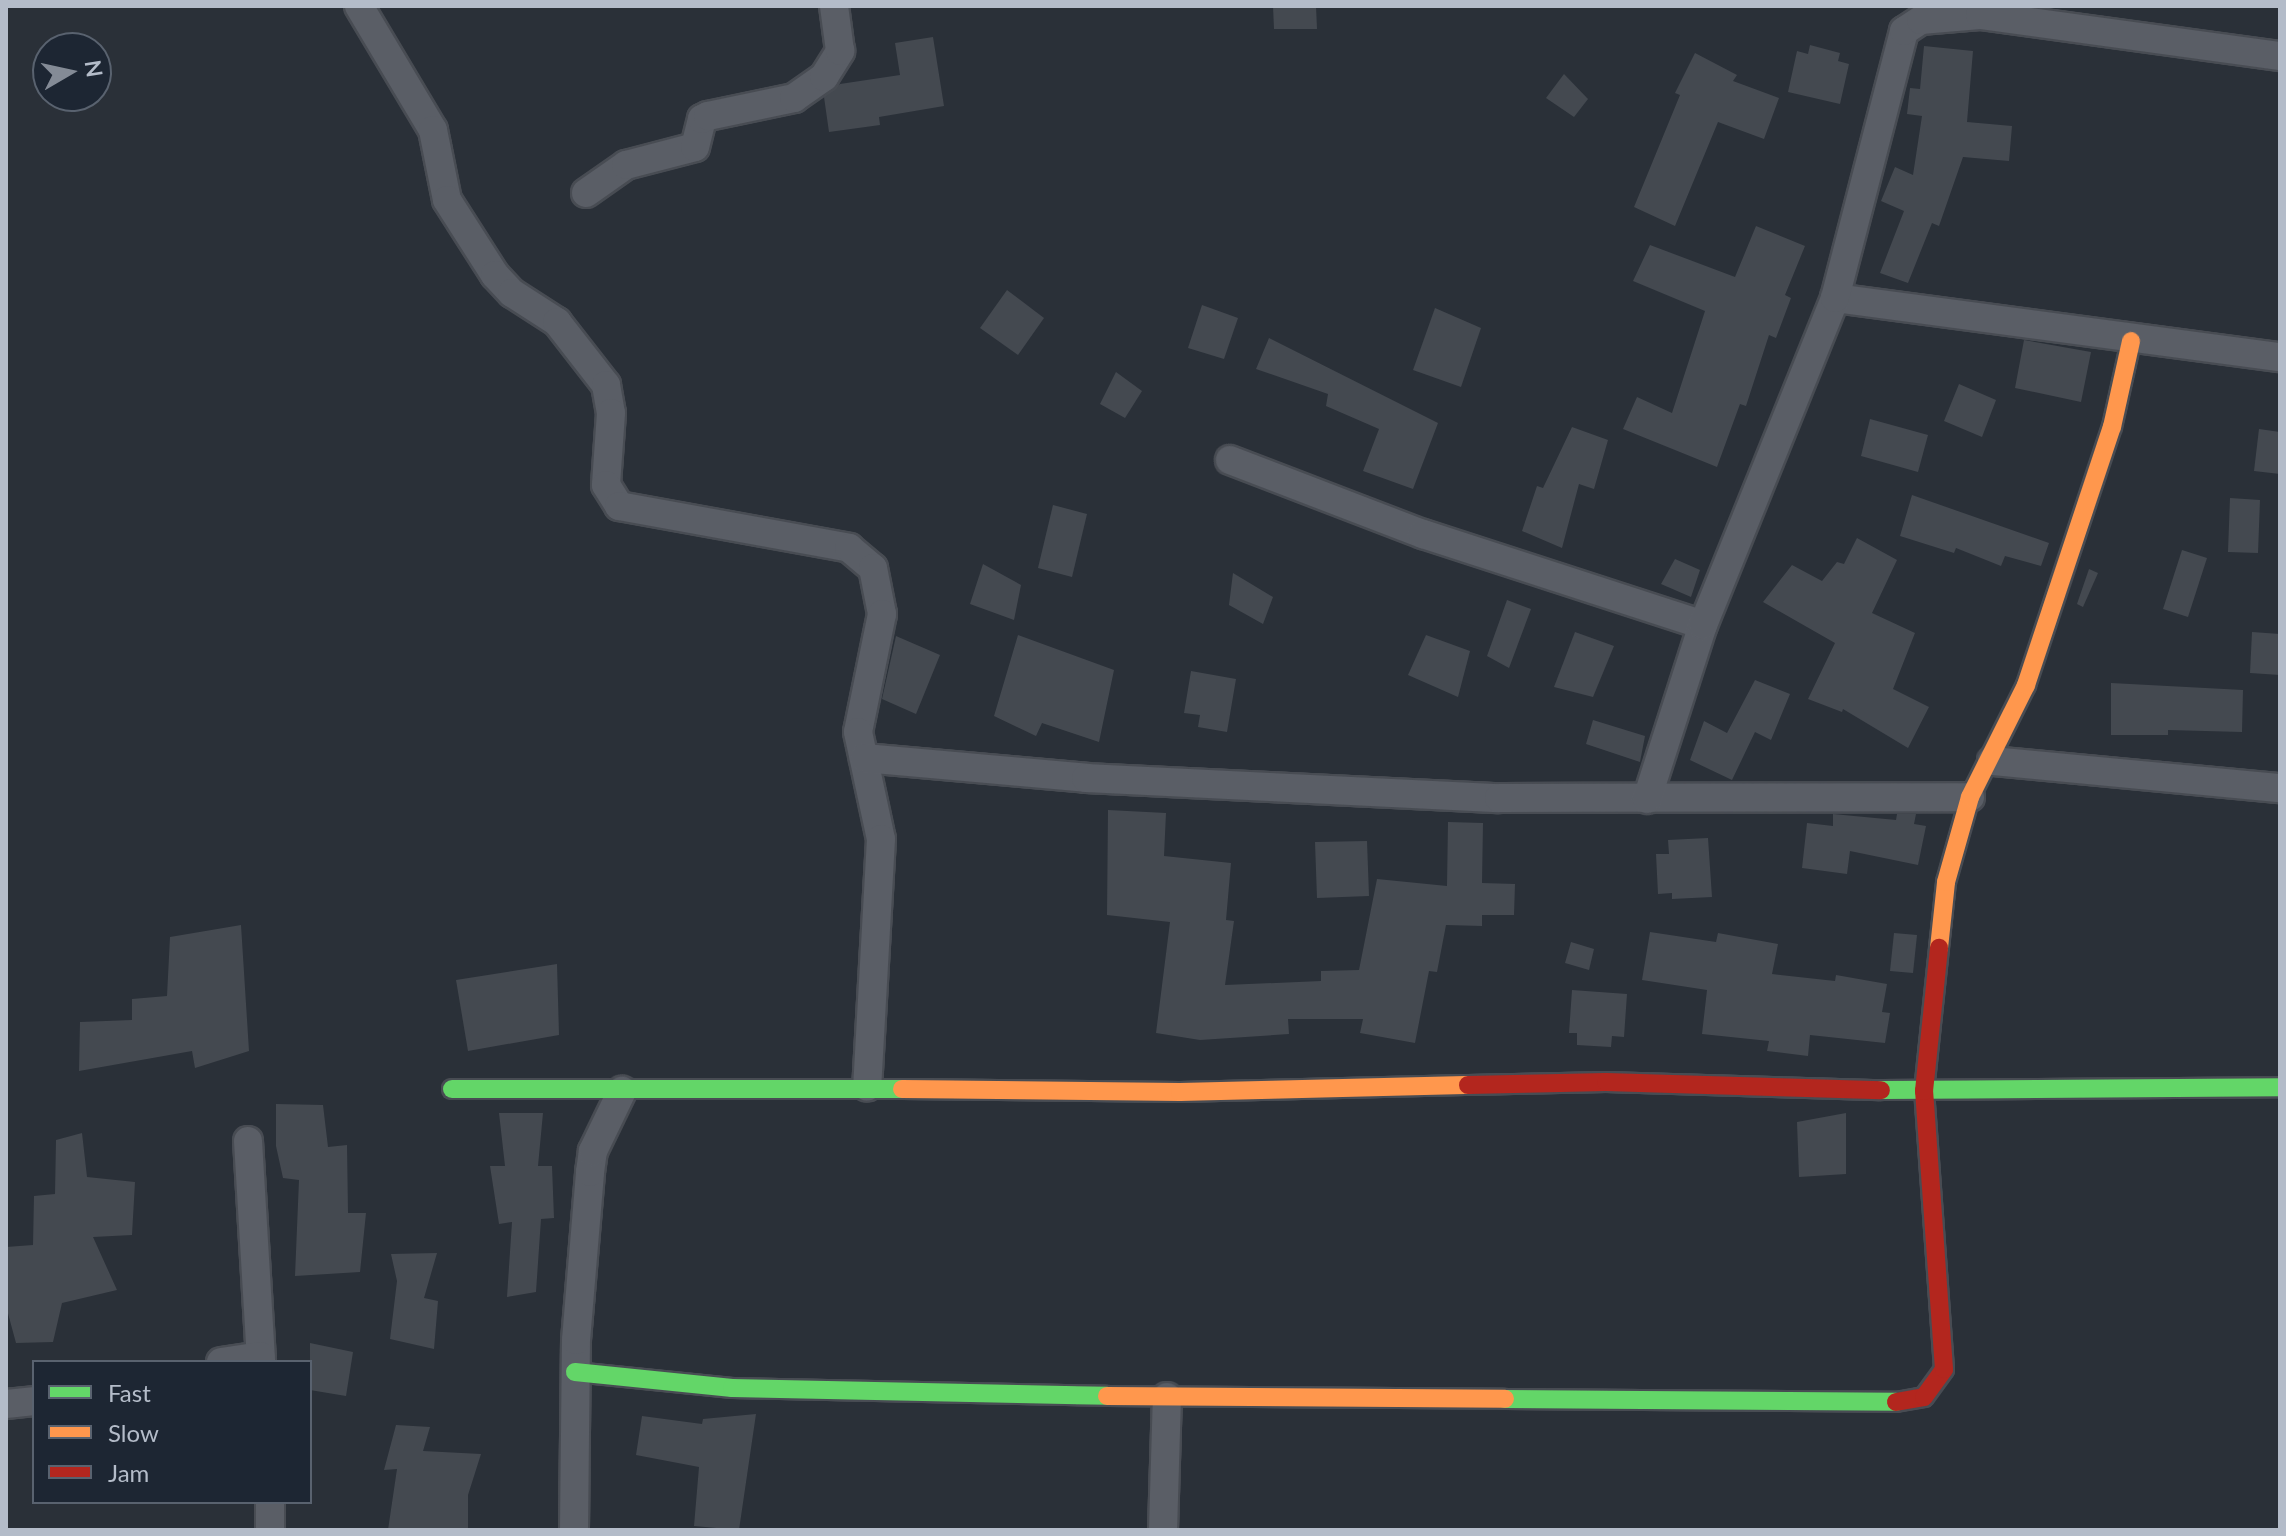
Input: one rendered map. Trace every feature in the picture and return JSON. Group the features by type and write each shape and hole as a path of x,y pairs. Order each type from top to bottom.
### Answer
{"street":[{"path":"359,6 433,130 447,200 495,275 512,293 557,322 606,385 611,413 606,485 619,506 849,548 873,568 882,614 860,706 864,758 881,839 867,1087"},
{"path":"586,193 626,165 695,147 702,119 708,116 794,98 824,77 840,51 834,6"},
{"path":"1647,799 1703,625 1835,298 1904,31 1921,20 1981,10 2280,56"},
{"path":"1835,298 2131,341 2280,357"},
{"path":"575,1372 732,1388 1167,1397 1913,1402 1934,1388 1944,1369 1924,1091 1946,882 1970,797 1992,761 2026,685 2112,427 2131,341"},
{"path":"1230,460 1423,534 1703,625"},
{"path":"864,758 1086,778 1499,798 1970,797"},
{"path":"1992,761 2280,788"},
{"path":"452,1089 622,1091 683,1086 1180,1092 1606,1082 1924,1091 2146,1084 2280,1087"},
{"path":"574,1530 575,1372 593,1151 622,1091"},
{"path":"248,1141 261,1359"},
{"path":"1163,1530 1167,1397"},
{"path":"6,1404 32,1401"},
{"path":"270,1504 270,1530"}],"building":[{"path":"1273,6 1316,6 1317,29 1274,29"},
{"path":"933,37 944,106 879,117 880,125 829,132 824,97 840,84 900,75 895,43"},
{"path":"1810,45 1840,53 1838,61 1849,64 1840,104 1788,92 1797,51 1808,54"},
{"path":"1924,46 1973,51 1967,122 2012,126 2009,161 1963,157 1939,226 1932,223 1908,283 1880,273 1904,211 1881,201 1895,167 1913,175 1922,116 1907,114 1910,88 1920,89"},
{"path":"1695,53 1737,75 1733,81 1779,98 1764,139 1718,122 1675,226 1634,207 1680,95 1675,93"},
{"path":"1564,74 1588,99 1574,117 1546,98"},
{"path":"1756,226 1805,246 1785,295 1791,298 1776,338 1769,335 1746,406 1740,404 1717,467 1623,429 1637,397 1672,413 1705,311 1633,281 1650,245 1735,277"},
{"path":"1007,290 1044,318 1018,355 980,328"},
{"path":"1202,305 1238,318 1224,359 1188,348"},
{"path":"1435,308 1481,328 1461,387 1413,370"},
{"path":"1269,338 1438,423 1413,489 1363,471 1379,429 1326,406 1328,394 1256,369"},
{"path":"2024,340 2091,352 2081,402 2015,388"},
{"path":"1116,372 1142,391 1125,418 1100,404"},
{"path":"1959,384 1996,400 1982,437 1944,421"},
{"path":"1870,419 1928,435 1918,472 1861,456"},
{"path":"1572,427 1608,440 1594,489 1579,484 1562,548 1522,531 1537,486 1543,488"},
{"path":"2259,429 2280,432 2280,474 2254,471"},
{"path":"1912,495 2049,543 2041,566 2005,556 2001,566 1956,548 1954,553 1900,536"},
{"path":"2230,498 2260,500 2258,553 2228,552"},
{"path":"1053,505 1087,514 1072,577 1038,568"},
{"path":"1857,538 1897,560 1872,613 1915,633 1893,689 1929,707 1908,748 1843,709 1842,712 1808,699 1835,643 1763,602 1792,565 1822,581 1837,562 1844,564"},
{"path":"2182,550 2207,558 2188,617 2163,609"},
{"path":"1675,559 1700,570 1691,597 1661,584"},
{"path":"983,564 1021,585 1014,620 970,604"},
{"path":"2089,569 2098,573 2083,607 2077,604"},
{"path":"1233,573 1273,597 1263,624 1229,605"},
{"path":"1507,600 1531,609 1509,668 1487,656"},
{"path":"1575,632 1614,646 1593,697 1554,687"},
{"path":"2252,632 2280,634 2280,675 2250,673"},
{"path":"1018,635 1114,670 1099,742 1042,723 1036,736 994,716"},
{"path":"1426,635 1470,651 1458,697 1408,675"},
{"path":"896,636 940,655 916,714 882,699"},
{"path":"1191,671 1236,679 1227,732 1198,727 1200,715 1184,713"},
{"path":"1755,680 1790,694 1771,740 1755,732 1732,780 1690,760 1704,721 1727,733"},
{"path":"2111,683 2243,690 2242,732 2168,730 2168,735 2111,735"},
{"path":"1593,720 1645,736 1640,762 1586,744"},
{"path":"1108,810 1166,813 1164,856 1231,863 1226,920 1234,921 1225,985 1321,981 1321,971 1359,970 1377,879 1447,886 1448,822 1483,823 1482,883 1515,884 1514,915 1482,915 1482,926 1446,925 1437,972 1429,971 1415,1043 1360,1033 1363,1019 1288,1019 1289,1034 1200,1040 1156,1033 1170,922 1107,915"},
{"path":"1833,814 1896,820 1897,814 1916,814 1914,824 1926,826 1918,865 1850,851 1847,874 1802,868 1807,823 1833,826"},
{"path":"1708,838 1712,897 1672,899 1672,893 1658,894 1656,854 1669,854 1668,840"},
{"path":"1367,841 1369,896 1317,898 1315,842"},
{"path":"241,925 249,1051 195,1068 192,1051 79,1071 80,1022 132,1020 132,999 167,996 170,937"},
{"path":"1650,932 1716,942 1718,933 1778,944 1772,974 1835,981 1836,975 1887,984 1882,1012 1890,1013 1885,1043 1810,1035 1808,1056 1767,1051 1769,1041 1702,1034 1707,990 1642,980"},
{"path":"1894,933 1917,935 1913,973 1890,971"},
{"path":"1571,942 1594,949 1589,970 1565,963"},
{"path":"557,964 559,1035 468,1051 456,980"},
{"path":"1572,990 1627,994 1624,1037 1612,1036 1611,1047 1577,1045 1577,1033 1569,1033"},
{"path":"276,1104 323,1105 328,1147 347,1145 348,1213 366,1213 360,1272 295,1276 299,1180 283,1178 276,1146"},
{"path":"499,1113 543,1113 538,1166 552,1166 554,1218 541,1219 536,1292 507,1297 512,1222 499,1224 490,1166 505,1166"},
{"path":"1846,1113 1846,1174 1799,1177 1797,1122"},
{"path":"82,1133 87,1177 135,1182 132,1235 93,1237 117,1290 62,1303 53,1342 16,1343 6,1306 6,1247 33,1245 34,1196 55,1194 56,1140"},
{"path":"437,1253 424,1298 438,1301 434,1349 390,1339 397,1281 391,1254"},
{"path":"310,1343 353,1352 346,1396 312,1390"},
{"path":"756,1414 739,1530 694,1526 699,1467 636,1455 642,1416 702,1424 703,1419"},
{"path":"396,1425 430,1427 423,1451 481,1454 468,1495 468,1530 388,1530 397,1469 384,1470"}],"traffic: fast":[{"path":"1881,1090 2280,1087"},
{"path":"452,1089 902,1089"},
{"path":"575,1372 732,1388 1107,1396"},
{"path":"1505,1399 1896,1402"}],"traffic: slow":[{"path":"1939,948 1946,882 1970,797 2026,685 2112,427 2131,341"},
{"path":"902,1089 1180,1092 1468,1085"},
{"path":"1107,1396 1505,1399"}],"traffic: jam":[{"path":"1896,1402 1924,1397 1944,1369 1924,1091 1939,948"},
{"path":"1468,1085 1606,1082 1881,1090"}]}
